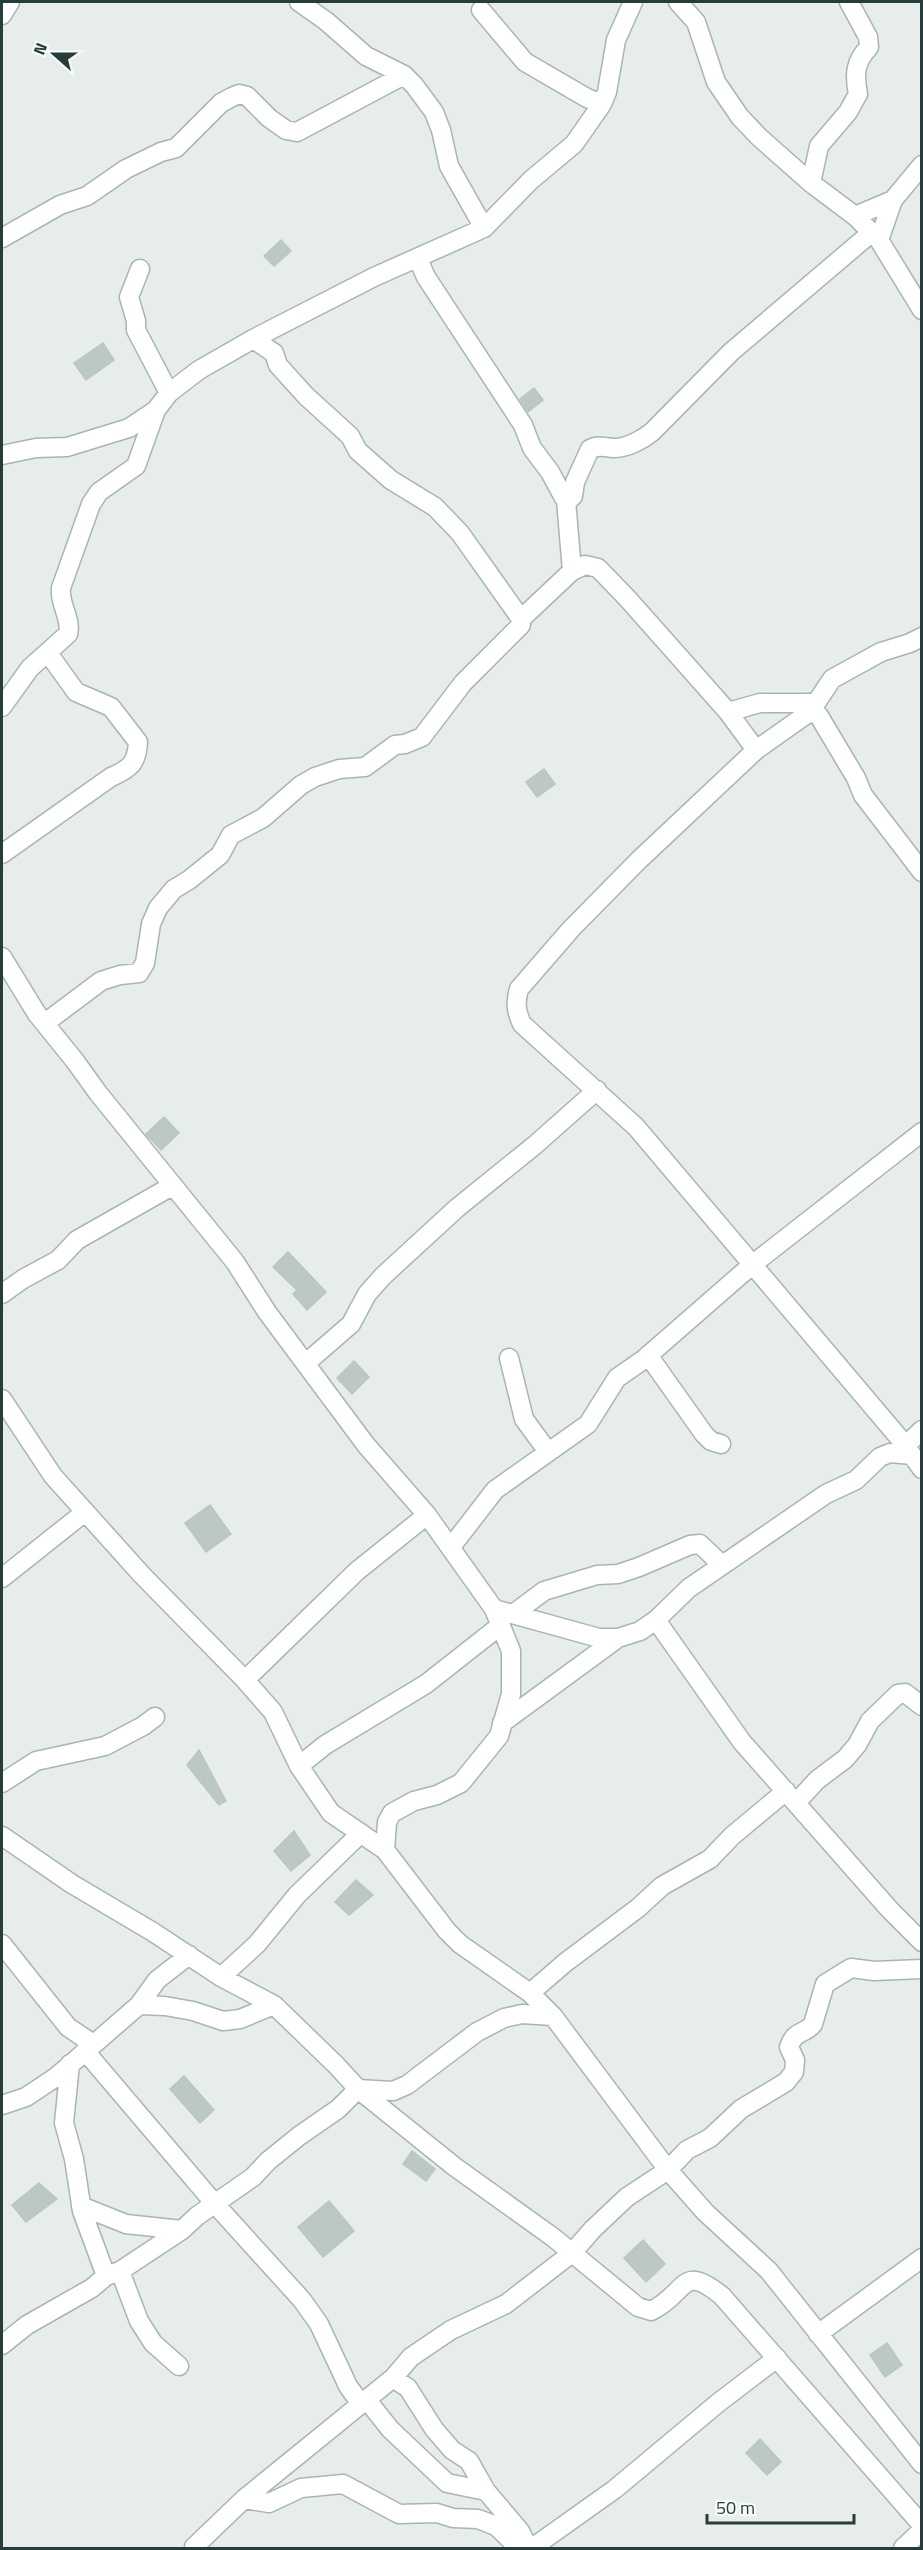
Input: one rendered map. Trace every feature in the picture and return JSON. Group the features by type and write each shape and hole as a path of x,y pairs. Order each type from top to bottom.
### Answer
{"street":[{"path":"2,15 10,2"},
{"path":"299,2 326,21 366,56 404,75 434,111 449,166 484,228"},
{"path":"2,707 30,668 68,634 70,627 62,602 62,588 92,504 99,492 136,466 156,410 169,393 199,370 253,339 374,277 484,228 531,180 574,144 602,104 607,92 616,40 633,2"},
{"path":"678,2 696,21 716,82 740,117 811,183 855,216 875,236 921,310"},
{"path":"811,183 819,146 848,112 858,94 855,78 859,57 869,47 868,37 849,2"},
{"path":"481,10 525,62 587,98 602,104"},
{"path":"2,238 60,206 87,196 126,169 161,152 177,148 221,103 239,94 247,96 269,118 286,130 297,132 404,75"},
{"path":"566,500 573,496 575,483 590,449 595,446 617,448 641,440 652,432 731,352 875,236 893,200 921,165"},
{"path":"855,216 893,200"},
{"path":"418,259 426,277 523,425 532,448 550,472 566,500 572,570"},
{"path":"140,268 129,297 136,321 135,330 169,393"},
{"path":"45,1023 101,981 120,975 139,973 145,963 151,924 158,908 174,889 220,855 231,834 263,818 301,785 315,777 339,770 365,767 395,745 405,744 422,736 463,682 521,625 521,619 460,533 435,507 391,480 358,451 350,436 306,396 278,365 274,353 253,339"},
{"path":"2,455 36,448 67,447 129,428 156,410"},
{"path":"521,619 572,570 585,565 598,568 728,712 756,750"},
{"path":"906,1453 753,1264 636,1127 522,1024 516,1011 516,1000 519,989 571,929 639,860 756,750 815,708 832,679 881,652 921,637"},
{"path":"2,854 111,777 128,770 135,762 138,752 138,742 111,707 76,692 48,653"},
{"path":"728,712 760,703 815,708"},
{"path":"815,708 856,778 863,795 921,872"},
{"path":"2,957 45,1023 172,1186 235,1262 267,1312 366,1444 427,1515 502,1616 511,1651 511,1694 499,1736 461,1783 437,1795 414,1801 392,1813 387,1822 385,1851"},
{"path":"306,1363 351,1324 367,1294 383,1276 457,1208 535,1145 597,1090"},
{"path":"451,1547 495,1490 588,1424 617,1378 648,1355 753,1264 921,1132"},
{"path":"2,1294 23,1279 58,1260 77,1240 172,1186"},
{"path":"648,1355 704,1434 711,1441 721,1444"},
{"path":"509,1358 524,1419 548,1452"},
{"path":"2,1399 54,1476 85,1512 273,1712 299,1766 331,1813 385,1851 447,1931 460,1944 530,1993 553,2016 668,2170 705,2212 769,2271 921,2464"},
{"path":"502,1616 599,1638 618,1638 640,1631 656,1620 688,1588 826,1494 856,1480 873,1462 906,1453 921,1430"},
{"path":"2,1578 85,1512"},
{"path":"245,1680 357,1571 427,1515"},
{"path":"299,1766 326,1745 426,1684 502,1616 544,1591 597,1575 618,1574 690,1545 700,1545 722,1565"},
{"path":"656,1620 742,1742 921,1942"},
{"path":"502,1723 618,1638"},
{"path":"530,1993 662,1886 710,1859 732,1836 845,1759 857,1745 870,1721 898,1694 905,1693 921,1706"},
{"path":"2,1783 36,1761 105,1746 155,1717"},
{"path":"221,1977 257,1944 297,1895 361,1833"},
{"path":"2,1836 72,1884 221,1977 274,2005 358,2089 455,2167 572,2253 638,2307 651,2311 664,2304 688,2282 696,2279 705,2282 722,2296 921,2525"},
{"path":"2,1944 68,2027 83,2054 215,2204 274,2267 320,2324 348,2386 447,2483 486,2491"},
{"path":"2,2105 26,2097 83,2054 139,2005 157,1980 189,1955"},
{"path":"194,2547 244,2499 393,2378 411,2357 451,2330 506,2304 572,2253 593,2229 627,2197 668,2170 687,2150 710,2138 741,2109 786,2082 794,2072 795,2060 789,2047 791,2041 794,2035 813,2024 825,1984 851,1968 874,1971 921,1969"},
{"path":"139,2005 184,2009 223,2021 240,2019 274,2005"},
{"path":"2,2345 27,2325 92,2288 182,2230 253,2177 268,2161 299,2136 338,2109 358,2089 393,2091 407,2085 477,2032 504,2018 522,2014 553,2016"},
{"path":"83,2054 64,2123 74,2159 81,2206 113,2274 139,2321 153,2343 179,2366"},
{"path":"81,2206 126,2224 182,2230"},
{"path":"818,2334 921,2258"},
{"path":"244,2499 269,2503 301,2488 343,2484 399,2514 437,2513 453,2518 478,2519 534,2546 615,2489 718,2403 777,2358"},
{"path":"393,2378 408,2388 434,2429 452,2450 470,2461 486,2491 520,2540"},
{"path":"903,2548 921,2530"}],"building":[{"path":"281,240 291,251 274,266 264,256"},
{"path":"103,343 114,360 86,380 74,363"},
{"path":"534,388 543,400 528,412 520,399"},
{"path":"544,769 555,784 537,797 526,782"},
{"path":"164,1117 179,1133 161,1150 146,1134"},
{"path":"288,1252 326,1292 307,1310 293,1294 297,1290 273,1267"},
{"path":"354,1361 369,1377 352,1394 337,1378"},
{"path":"210,1505 231,1534 206,1552 185,1523"},
{"path":"199,1750 226,1801 219,1805 187,1765"},
{"path":"294,1831 310,1855 291,1871 274,1851"},
{"path":"356,1880 373,1895 349,1915 335,1902"},
{"path":"184,2076 214,2110 200,2123 170,2089"},
{"path":"412,2151 435,2169 426,2181 403,2164"},
{"path":"39,2183 57,2199 26,2222 12,2205"},
{"path":"329,2201 354,2231 323,2257 298,2227"},
{"path":"643,2240 665,2264 646,2282 624,2258"},
{"path":"887,2343 902,2365 885,2377 870,2355"},
{"path":"760,2439 781,2462 767,2475 746,2453"}]}
